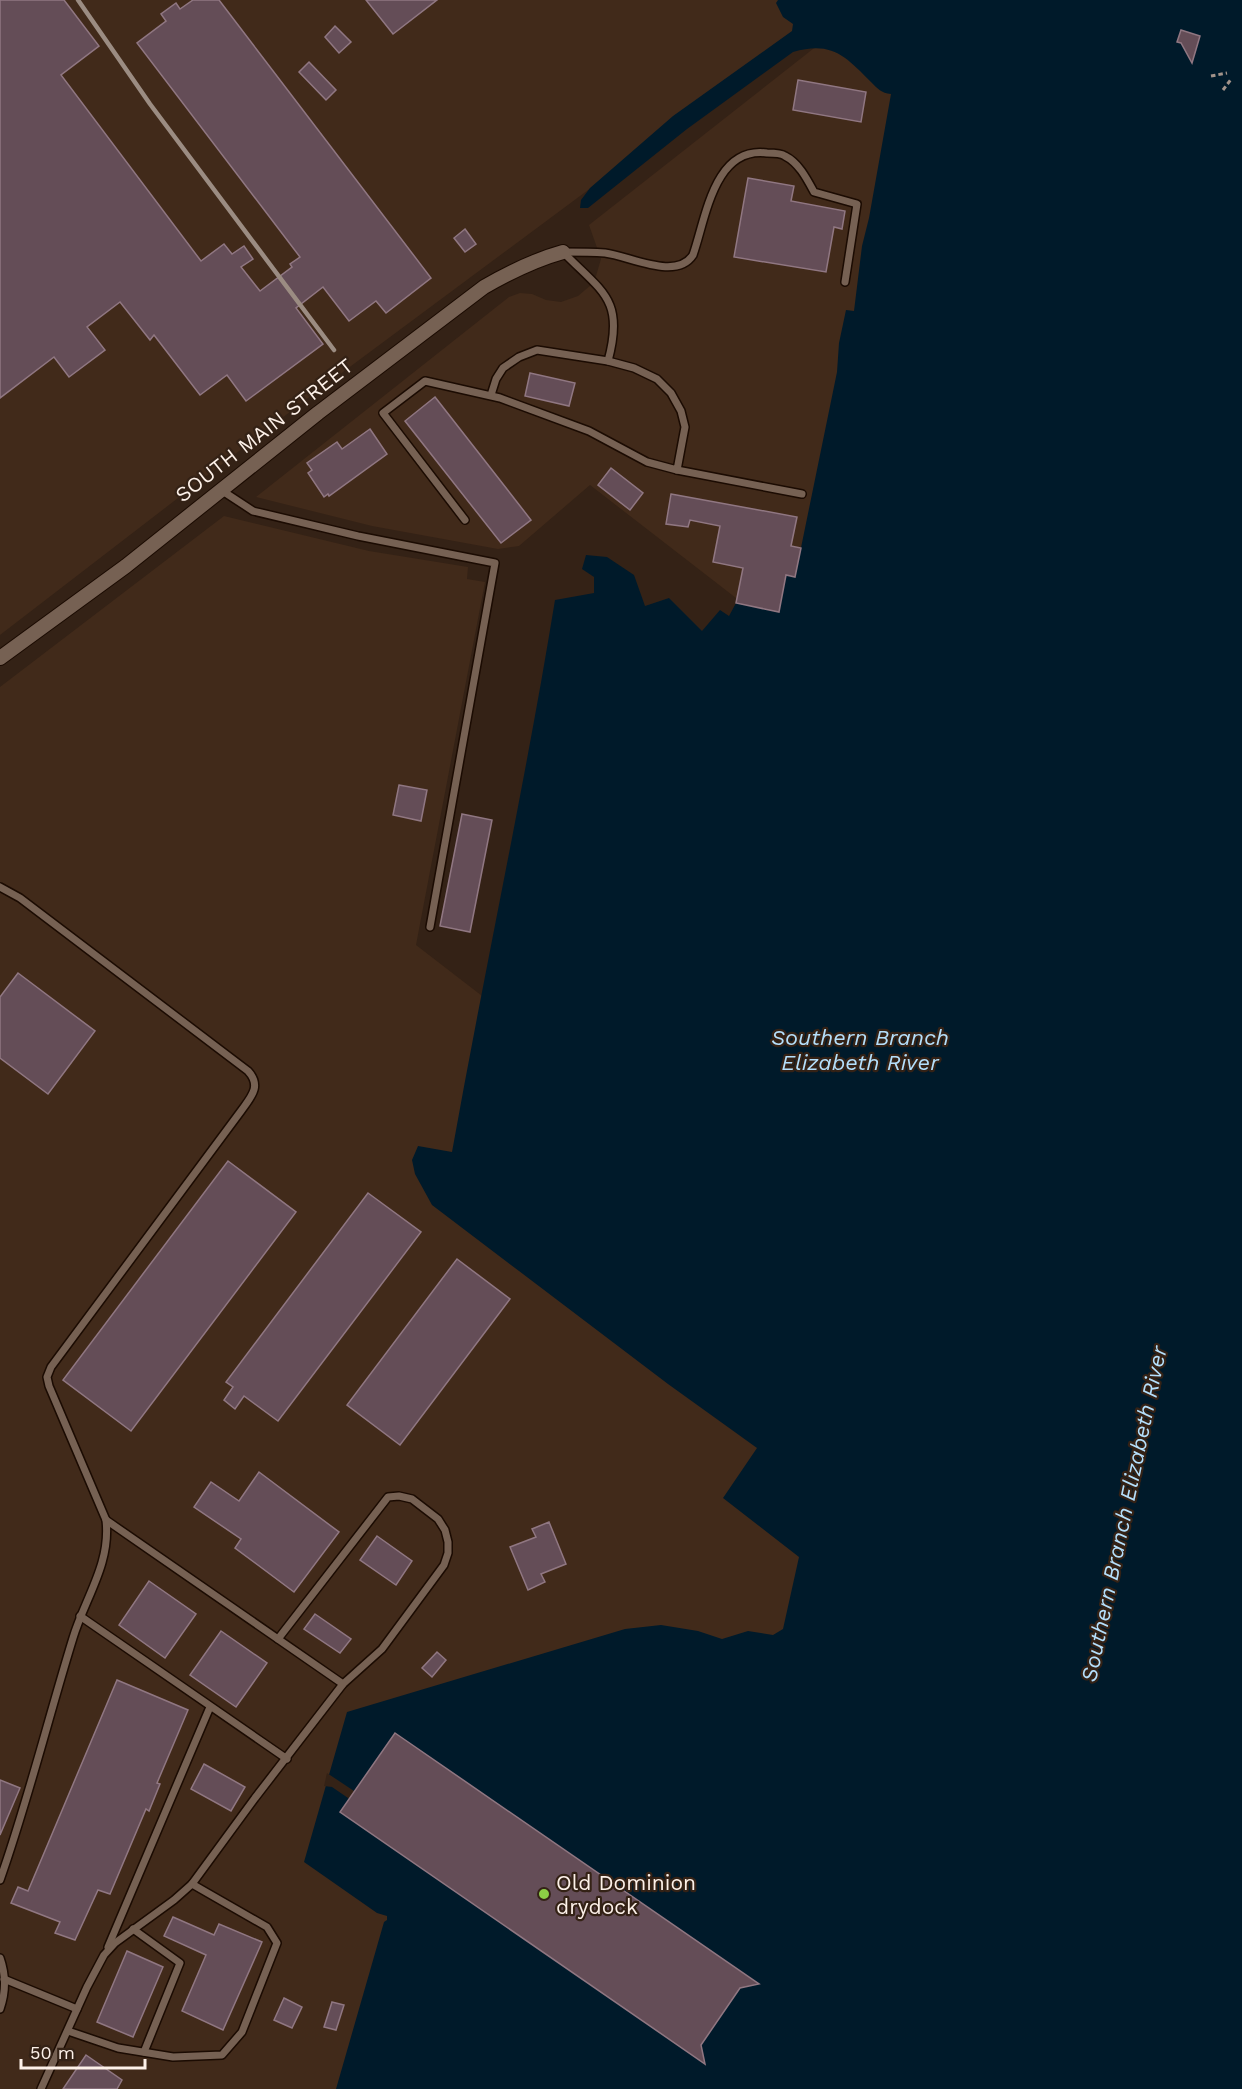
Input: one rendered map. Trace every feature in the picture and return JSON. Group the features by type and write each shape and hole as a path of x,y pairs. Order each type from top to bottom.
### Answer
{"street":[{"name":"SOUTH MAIN STREET","path":"0,658 126,566 318,413 484,287 511,271 563,252"}],"lane":[{"path":"563,252 606,253 667,268 680,266 689,261 693,255 711,196 720,176 743,154 758,152 785,155 802,171 814,192 857,204 845,282"},
{"path":"563,252 601,288 611,307 615,336 608,361"},
{"path":"491,395 496,379 503,368 519,357 537,350 608,361 634,368 657,379 671,393 681,411 685,427 677,470"},
{"path":"465,520 383,413 425,381 491,395 589,431 647,462 802,494"},
{"path":"221,490 253,511 358,536 495,563 430,927"},
{"path":"0,888 20,898 248,1071 254,1077 256,1086 241,1111 48,1371 48,1386 106,1521 106,1546 102,1566 80,1616 44,1732 24,1811 0,1880"},
{"path":"104,1955 115,1942 192,1884 343,1684 382,1649 444,1565 448,1553 445,1530 438,1519 412,1499 399,1496 388,1497 278,1639"},
{"path":"106,1521 343,1684"},
{"path":"80,1616 287,1759"},
{"path":"41,2089 104,1955 210,1707"},
{"path":"68,2031 118,2048 173,2057 222,2055 242,2031 277,1943 267,1927 192,1884"},
{"path":"133,1929 180,1964 144,2052"},
{"path":"0,1958 5,1992 0,2009"},
{"path":"4,1979 77,2009"}],"path":[{"path":"1211,76 1227,73"},
{"path":"1223,90 1232,78"}],"shaded area":[{"path":"0,0 1242,0 862,629 736,603 736,598 590,485 519,546 498,549 372,526 256,497 509,297 520,293 532,294 546,300 561,302 578,296 591,285 601,259 589,225 818,45 806,28 308,398 0,635"},
{"path":"224,516 369,551 468,567 467,579 485,582 416,945 912,1324 765,2089 0,2089 0,687"}],"water":[{"name":"Southern Branch Elizabeth River","path":"778,0 1242,0 1242,2089 336,2089 384,1922 387,1920 387,1916 377,1913 304,1862 347,1712 625,1629 661,1625 698,1631 722,1639 748,1631 773,1635 783,1629 799,1557 723,1498 757,1448 668,1384 432,1205 415,1174 412,1160 418,1146 452,1152 555,600 594,593 594,577 582,569 586,555 607,557 634,575 645,606 669,598 702,631 720,610 729,616 736,603 779,612 786,575 795,577 837,372 839,343 846,310 854,311 862,246 891,94 880,90 837,53 818,48 793,52 687,129 588,208 580,208 581,200 590,188 673,116 792,31 793,24 783,17 776,3"}],"pier":[{"path":"327,1773 372,1803 367,1811 332,1787 324,1786"}],"building":[{"path":"0,0 64,0 99,46 61,75 201,261 224,244 232,254 244,246 253,259 241,267 260,291 292,267 290,264 300,257 137,43 166,21 161,14 176,3 180,9 193,0 219,0 431,278 386,313 376,301 349,321 323,287 296,308 323,344 246,401 227,375 200,395 154,335 150,340 120,302 87,327 105,350 69,377 54,357 0,398"},
{"path":"366,0 437,0 393,34"},
{"path":"335,26 351,42 339,53 325,37"},
{"path":"1181,30 1200,36 1192,63 1181,43 1177,42"},
{"path":"309,62 336,90 326,100 299,72"},
{"path":"798,80 866,92 861,122 793,110"},
{"path":"748,178 794,186 791,201 845,211 842,229 834,227 826,272 734,257"},
{"path":"465,229 476,244 465,252 454,238"},
{"path":"530,373 575,383 569,406 525,396"},
{"path":"435,397 531,520 501,543 405,421"},
{"path":"370,429 387,454 329,496 328,494 324,497 308,473 312,470 307,463 337,442 342,449"},
{"path":"611,468 643,493 630,510 598,485"},
{"path":"671,494 797,517 791,546 801,548 795,577 786,575 779,612 736,603 743,568 713,562 720,526 690,520 688,527 666,524"},
{"path":"399,785 427,790 421,821 393,815"},
{"path":"462,814 492,820 470,932 440,926"},
{"path":"18,973 95,1031 48,1094 0,1058 0,997"},
{"path":"228,1161 296,1212 131,1431 63,1380"},
{"path":"368,1193 421,1232 278,1421 244,1396 235,1409 224,1400 233,1387 226,1382"},
{"path":"457,1259 510,1299 400,1445 347,1405"},
{"path":"259,1472 339,1532 294,1592 235,1548 241,1539 194,1507 211,1482 239,1501"},
{"path":"549,1522 566,1564 541,1574 545,1582 528,1590 510,1547 536,1537 532,1529"},
{"path":"377,1536 412,1561 396,1585 360,1560"},
{"path":"149,1581 196,1614 165,1658 119,1625"},
{"path":"315,1614 351,1639 340,1653 304,1629"},
{"path":"221,1631 267,1663 236,1707 190,1675"},
{"path":"437,1652 446,1660 432,1677 422,1668"},
{"path":"117,1680 188,1710 157,1783 160,1784 149,1811 146,1809 110,1894 98,1890 75,1940 55,1933 60,1922 11,1903 18,1887 28,1891"},
{"name":"Old Dominion drydock","path":"395,1733 759,1984 740,1988 701,2045 705,2064 340,1812"},
{"path":"204,1764 245,1787 231,1811 191,1789"},
{"path":"0,1780 20,1788 0,1835"},
{"path":"173,1917 214,1935 219,1924 262,1942 223,2030 182,2011 206,1955 164,1936"},
{"path":"127,1951 163,1967 133,2037 97,2022"},
{"path":"284,1998 302,2007 292,2028 274,2020"},
{"path":"332,2002 344,2005 336,2030 324,2027"},
{"path":"86,2055 122,2080 117,2089 63,2089"}],"railway":[{"path":"78,0 150,104 334,350"}],"place":[{"name":"Old Dominion drydock","path":"544,1894"}]}
